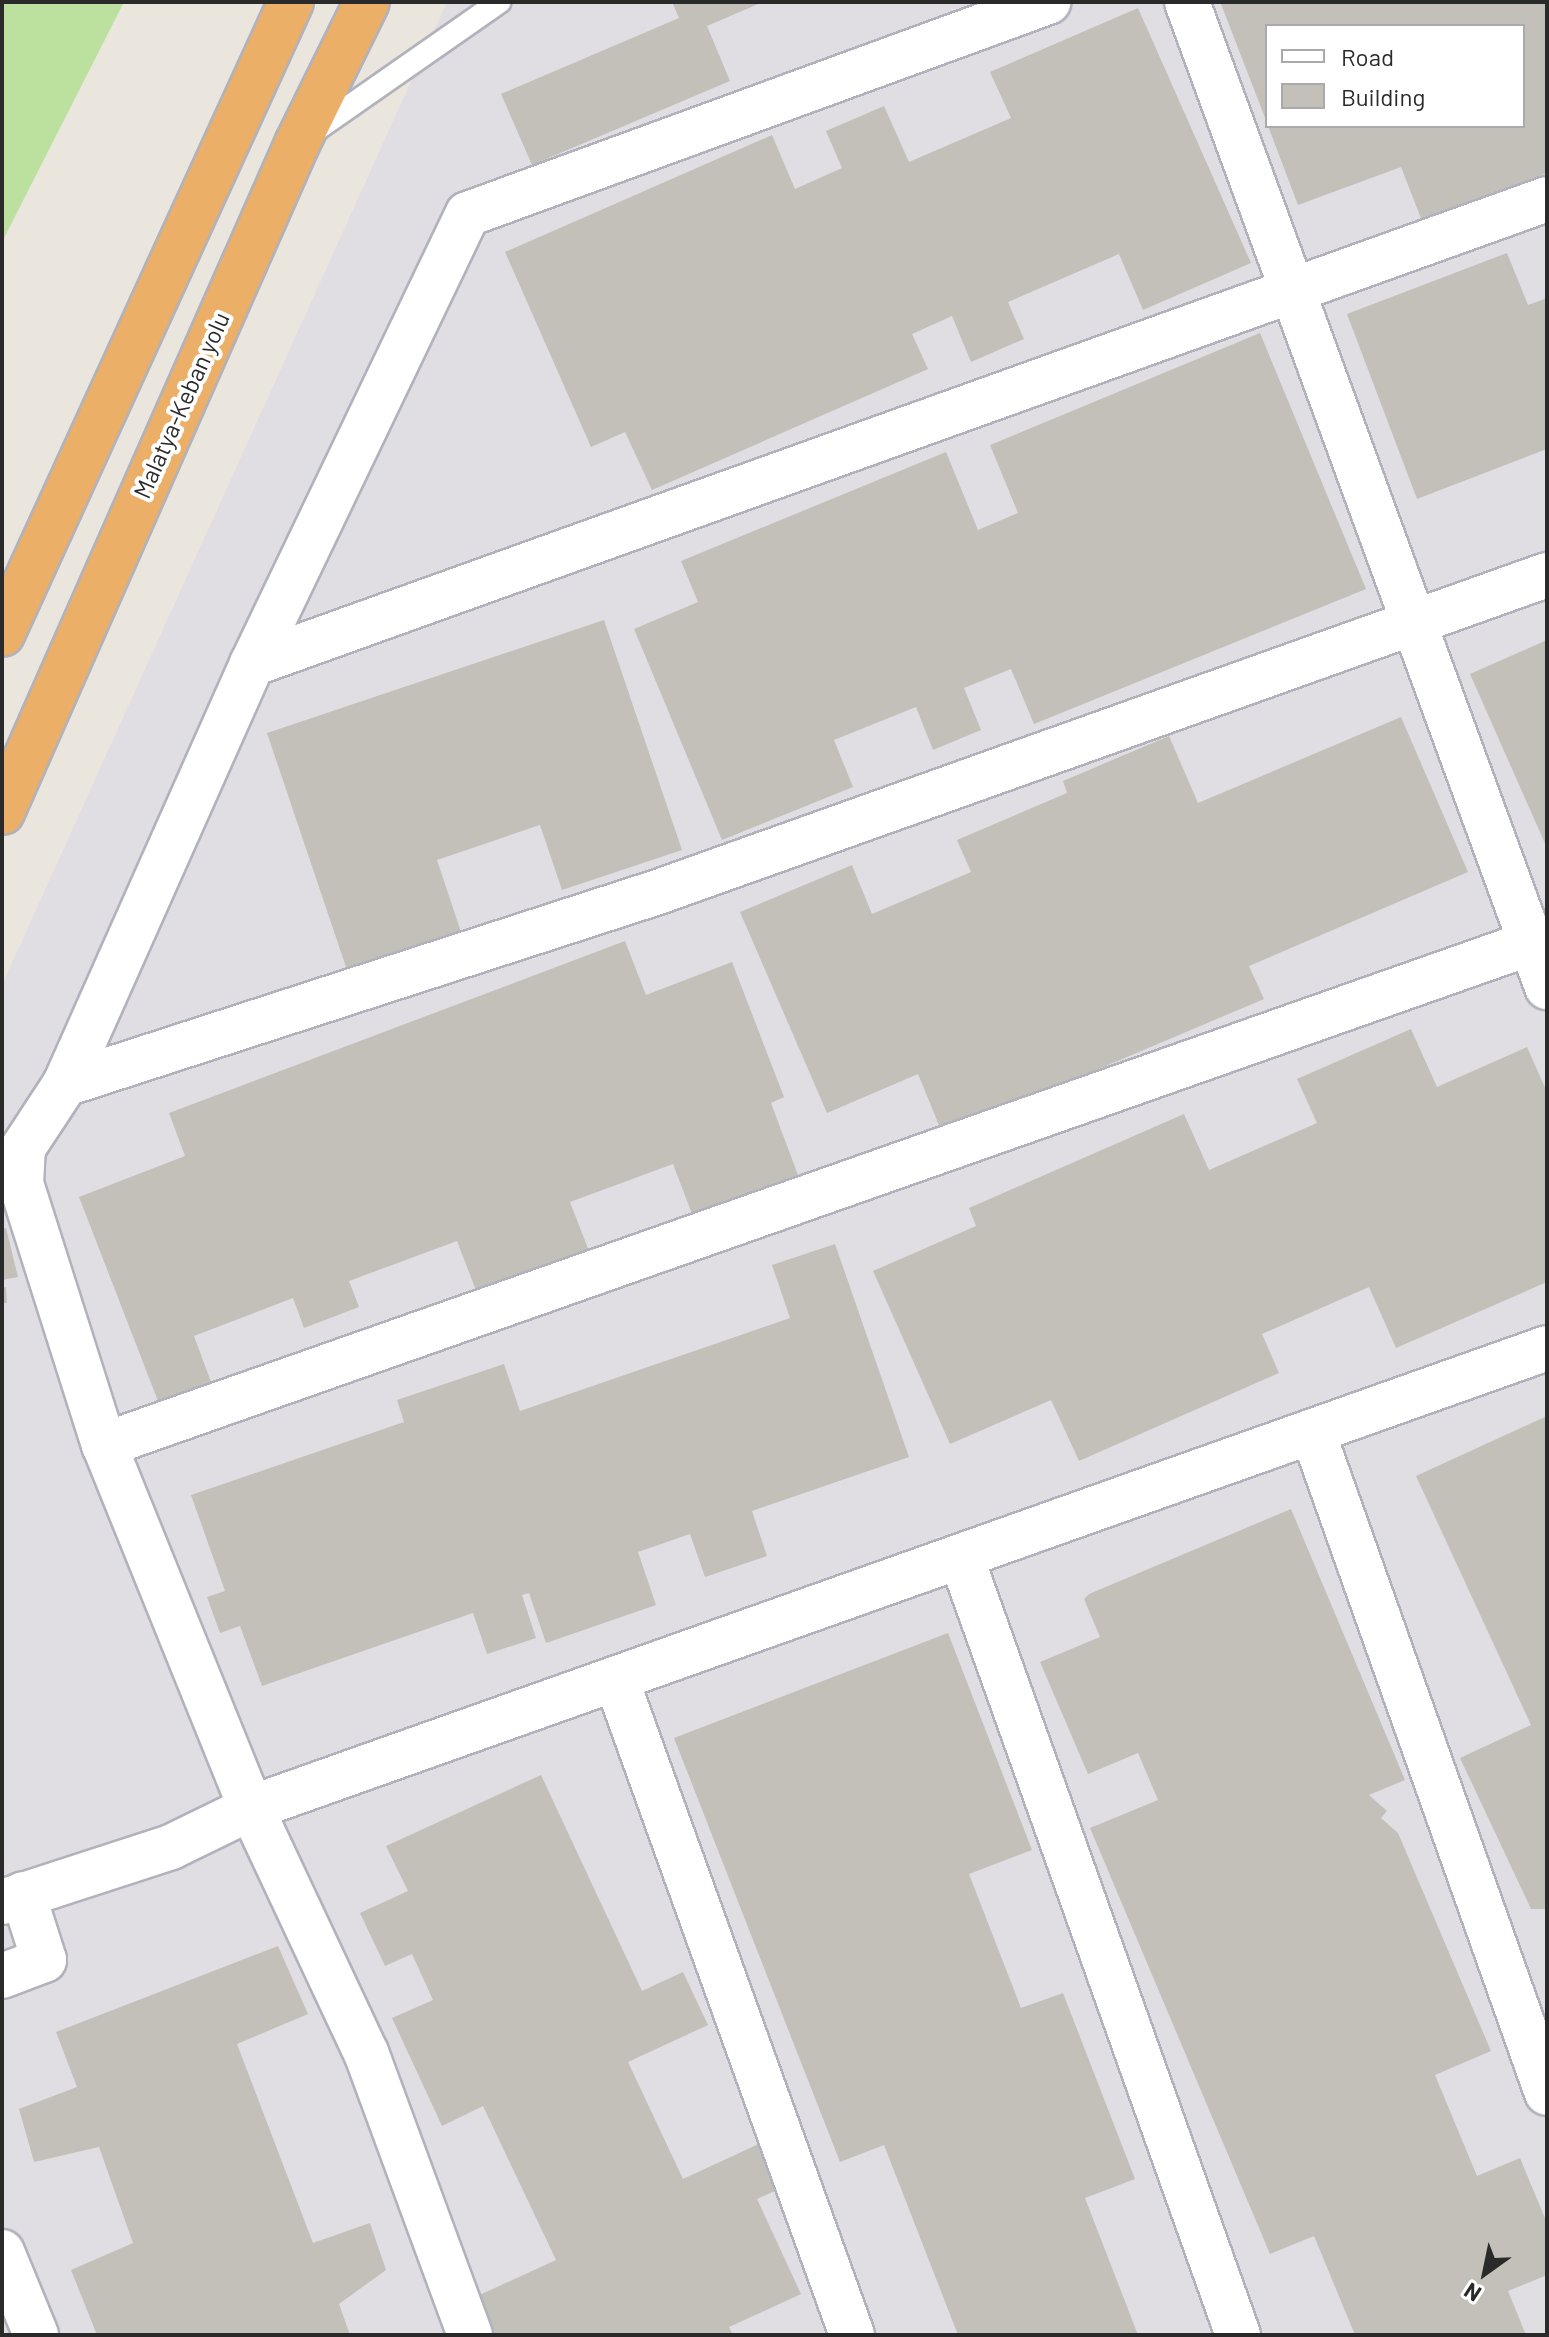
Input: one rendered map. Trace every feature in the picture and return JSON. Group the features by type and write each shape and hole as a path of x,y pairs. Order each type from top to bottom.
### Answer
{"highway":[{"path":"2,634 291,2"},
{"name":"Malatya-Keban yolu","path":"2,812 297,144 367,2"}],"street":[{"path":"470,2335 366,2053 251,1808 104,1445 21,1184 23,1148 65,1084 252,664 468,214 1048,2"},
{"path":"1187,2 1289,290 1413,624 1539,940 1547,987"},
{"path":"252,664 1547,199"},
{"path":"65,1084 658,892 1547,575"},
{"path":"104,1445 1539,940"},
{"path":"2,1976 44,1960 13,1898 171,1847 251,1808 1547,1348"},
{"path":"1313,1433 1547,2093"},
{"path":"961,1557 1238,2335"},
{"path":"616,1679 852,2335"},
{"path":"2,2252 36,2335"}],"lane":[{"path":"297,144 499,2"}],"shaded area":[{"path":"447,2 1547,2 1547,2335 2,2335 2,985"}],"green space":[{"path":"2,2 124,2 2,242"}],"building":[{"path":"672,2 763,2 707,26 730,81 532,165 501,94 679,18"},
{"path":"1547,2 1547,173 1422,221 1401,167 1298,205 1269,128 1525,128 1525,24 1265,24 1265,118 1221,4"},
{"path":"1138,8 1251,263 1143,310 1119,254 1008,302 1024,339 971,362 952,316 912,334 928,369 652,490 625,432 591,447 505,252 772,135 795,189 842,168 826,131 884,106 909,162 1011,118 990,72"},
{"path":"1507,253 1528,305 1547,298 1547,449 1417,499 1347,314"},
{"path":"1260,333 1366,589 1034,724 1011,669 964,688 981,730 933,750 916,707 834,740 853,787 722,840 634,629 698,602 681,561 946,452 978,530 1018,513 990,445"},
{"path":"604,620 682,850 562,890 540,825 437,860 462,935 348,973 267,733"},
{"path":"1547,640 1547,848 1470,674"},
{"path":"1401,717 1468,872 1249,966 1264,999 943,1135 918,1074 827,1113 740,912 852,865 872,914 971,872 957,840 1067,793 1063,781 1169,736 1198,803"},
{"path":"625,941 646,995 732,962 784,1097 771,1103 798,1175 692,1214 673,1164 570,1202 589,1251 477,1293 457,1241 349,1281 359,1307 304,1328 293,1298 194,1336 211,1382 158,1401 79,1197 185,1156 169,1113"},
{"path":"1411,1029 1437,1087 1527,1047 1547,1092 1547,1282 1396,1348 1369,1287 1262,1334 1279,1373 1079,1461 1051,1400 950,1444 873,1271 976,1226 969,1208 1184,1114 1209,1170 1317,1123 1297,1079"},
{"path":"6,1228 18,1277 2,1280 2,1229"},
{"path":"835,1244 909,1457 752,1511 767,1556 705,1577 690,1534 638,1552 656,1605 546,1643 529,1593 522,1595 536,1638 487,1654 473,1613 262,1686 240,1626 220,1633 207,1597 225,1591 191,1495 404,1422 397,1400 504,1364 520,1411 790,1318 772,1265"},
{"path":"6,1287 7,1303 2,1303 2,1288"},
{"path":"1547,1416 1547,1909 1531,1909 1460,1758 1531,1725 1416,1476"},
{"path":"1291,1509 1405,1780 1369,1795 1387,1811 1381,1818 1398,1833 1491,2051 1435,2075 1477,2176 1520,2158 1547,2223 1547,2275 1508,2291 1526,2335 1355,2335 1314,2236 1270,2254 1090,1828 1158,1800 1138,1753 1088,1774 1040,1662 1100,1637 1084,1599 1089,1594"},
{"path":"948,1633 1032,1850 969,1874 1021,2008 1063,1993 1135,2179 1085,2198 1138,2335 958,2335 884,2145 840,2162 674,1738"},
{"path":"541,1775 642,1991 683,1972 708,2025 628,2062 683,2179 763,2142 784,2187 757,2199 801,2294 729,2327 733,2335 490,2335 473,2298 556,2260 483,2106 442,2126 392,2018 433,2000 412,1954 385,1966 360,1913 408,1891 386,1846"},
{"path":"278,1946 308,2014 237,2044 313,2243 370,2223 386,2270 339,2304 350,2335 97,2335 71,2270 133,2243 99,2147 34,2162 19,2109 77,2087 56,2032"}]}
